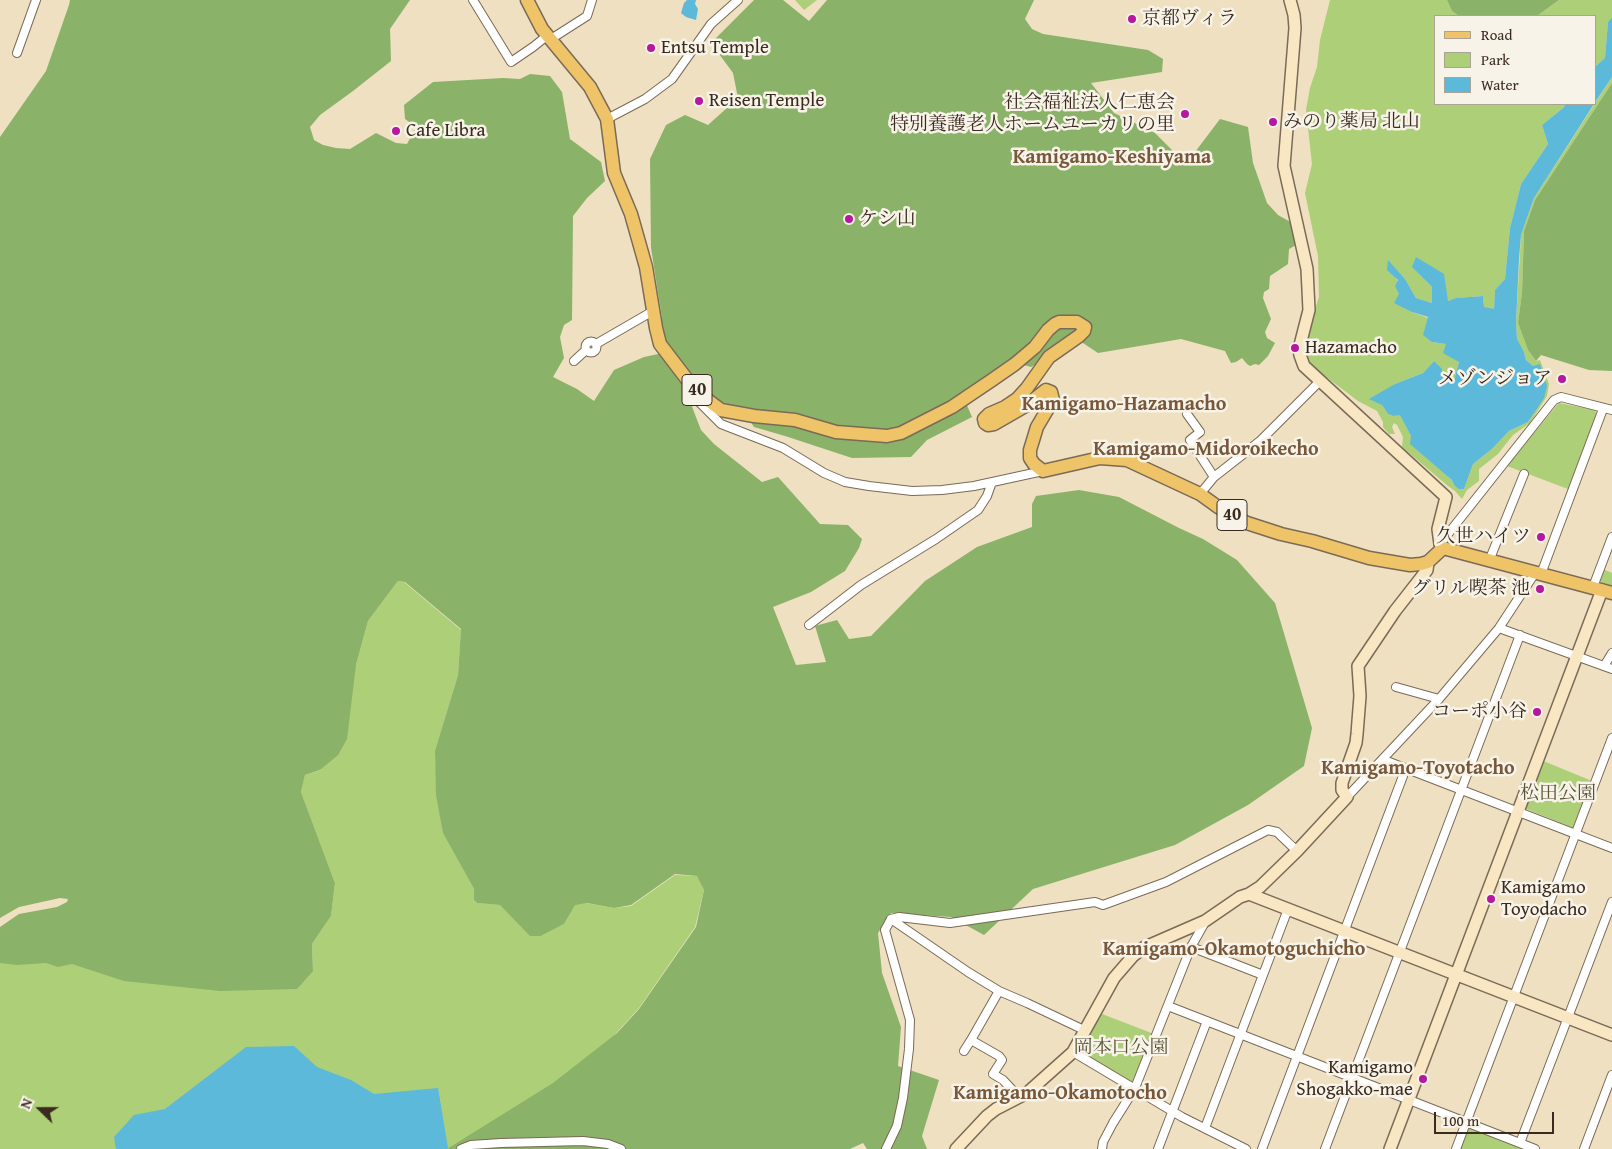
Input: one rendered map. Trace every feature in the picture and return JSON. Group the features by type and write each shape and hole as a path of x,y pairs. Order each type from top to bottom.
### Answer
{"main road":[{"name":"40","path":"527,0 542,29 590,87 607,119 614,173 631,214 646,266 660,344 693,386 714,405 728,412 794,420 836,432 888,436 901,433 952,407 1015,364 1035,347 1055,324 1059,322 1077,322 1085,327 1079,336 1049,357 1017,399 989,414 984,420 988,425 994,424 1027,405 1046,390 1051,392 1053,400 1037,427 1030,450 1030,458 1034,464 1044,471 1100,458 1120,459 1138,465 1200,494 1247,523 1369,558 1410,564 1428,562"},
{"path":"1428,562 1441,546 1489,561 1602,590"}],"street":[{"path":"17,53 36,0"},
{"path":"473,0 511,62 549,37 587,16 592,0"},
{"path":"607,119 645,99 672,79 705,32 721,14 738,0"},
{"path":"1290,0 1295,28 1284,166 1307,269 1308,310 1298,350 1304,366 1446,497 1438,529 1441,546"},
{"path":"574,361 586,350 585,345 588,342 596,344 653,311"},
{"path":"1200,494 1214,477 1260,441 1320,381"},
{"path":"693,386 700,403 721,424 783,448 824,473 845,482 912,491 942,490 1044,471"},
{"path":"1441,546 1554,400 1561,397 1612,410"},
{"path":"956,1149 987,1116 1027,1093 1073,1052 1114,978 1133,956 1143,948 1205,921 1240,897 1260,887 1384,760 1439,699 1499,628 1538,573 1603,409"},
{"path":"1187,414 1200,432 1190,440 1214,477"},
{"path":"1489,561 1524,474"},
{"path":"809,626 861,585 936,539 978,510 987,496 992,482"},
{"path":"1390,1149 1602,590 1612,537"},
{"path":"1347,797 1342,790 1342,783 1356,743 1360,696 1358,666 1395,611 1427,570 1428,562"},
{"path":"1499,628 1612,669"},
{"path":"1325,1149 1520,635"},
{"path":"1604,666 1612,653"},
{"path":"1396,687 1439,699"},
{"path":"1456,1149 1612,738"},
{"path":"1384,760 1612,848"},
{"path":"1262,1149 1406,768"},
{"path":"886,1149 897,1126 903,1098 909,1049 910,1020 884,930 891,919 899,917 950,923 1095,902 1103,905 1166,882 1268,830 1277,832 1297,851"},
{"path":"1249,894 1612,1035"},
{"path":"1520,1143 1612,902"},
{"path":"1205,1128 1288,909"},
{"path":"891,919 999,992 1084,1030"},
{"path":"1102,1149 1103,1142 1113,1123 1135,1088 1191,947 1205,921"},
{"path":"1191,947 1263,975"},
{"path":"964,1051 999,992"},
{"path":"1168,1006 1535,1149"},
{"path":"1158,1149 1207,1021"},
{"path":"971,1040 999,1056 1002,1060 993,1074 1003,1080 1019,1096"},
{"path":"1073,1052 1173,1112 1246,1149"},
{"path":"1584,1149 1612,1075"},
{"path":"461,1149 472,1145 583,1141 608,1144 621,1149"}],"green space":[{"path":"70,0 410,0 390,29 391,61 320,115 310,127 314,140 323,145 336,148 350,149 376,133 396,143 407,144 416,127 405,119 404,105 433,82 503,78 520,79 530,74 550,76 562,92 570,139 601,162 605,181 587,198 573,216 572,320 564,325 560,337 564,358 553,377 577,389 594,401 614,370 644,357 663,353 678,365 701,430 714,444 762,482 778,477 820,524 848,525 862,539 859,548 845,571 811,592 773,607 796,665 826,662 815,626 837,620 849,639 871,636 925,581 977,547 1032,527 1032,504 1036,496 1079,490 1119,497 1203,539 1237,560 1275,603 1312,728 1304,766 1248,805 1175,845 1033,889 984,935 951,917 891,913 878,933 882,973 901,1027 898,1066 939,1080 922,1136 927,1149 867,1149 863,1143 850,1149 447,1149 553,1083 617,1033 639,1009 696,927 704,890 697,876 675,874 631,905 614,908 587,903 575,905 564,924 541,936 530,936 500,905 477,903 474,900 474,889 443,833 436,795 435,751 458,675 461,629 405,582 398,581 368,621 356,665 347,739 338,755 320,770 305,775 301,792 335,883 331,916 312,944 313,971 297,989 220,991 124,981 72,964 58,967 46,963 17,965 0,963 0,927 19,914 57,907 67,902 68,899 60,898 19,907 0,918 0,137 46,71"},
{"path":"754,0 783,0 809,21 827,0 1034,0 1025,19 1032,29 1043,34 1148,50 1163,59 1162,72 1091,83 1114,113 1155,133 1186,164 1220,119 1248,127 1253,163 1267,203 1278,215 1294,224 1296,245 1289,249 1288,264 1270,276 1269,289 1264,292 1263,298 1271,319 1265,332 1267,338 1275,343 1268,356 1259,365 1250,366 1242,358 1231,363 1225,351 1181,339 1098,353 1080,341 1031,367 1009,361 962,394 972,417 927,440 911,457 852,458 754,427 742,409 718,401 703,389 659,332 662,318 651,248 650,159 666,125 685,115 708,125 738,98 733,73 711,43"},
{"path":"795,0 817,0 804,10"},
{"path":"1330,0 1447,0 1452,11 1458,15 1434,15 1434,105 1565,105 1542,125 1548,144 1521,184 1510,228 1505,279 1495,290 1494,310 1484,307 1483,296 1457,298 1448,301 1412,267 1432,287 1432,303 1416,298 1405,279 1388,261 1412,312 1428,318 1432,342 1447,344 1459,362 1454,380 1443,381 1434,361 1423,373 1395,384 1382,405 1388,414 1393,416 1400,414 1411,436 1452,480 1454,485 1464,489 1473,464 1492,449 1509,431 1528,422 1535,411 1540,365 1533,366 1526,360 1517,340 1516,324 1521,235 1534,198 1594,105 1597,105 1597,100 1612,77 1612,83 1535,200 1524,231 1522,293 1518,323 1528,350 1536,361 1540,360 1549,384 1547,396 1530,423 1513,435 1498,454 1479,469 1479,481 1467,490 1462,499 1402,447 1403,437 1397,425 1394,423 1392,427 1395,434 1389,434 1383,427 1383,422 1377,411 1358,401 1309,364 1305,356 1304,343 1319,297 1318,256 1305,193 1312,164 1306,110 1310,88 1317,67 1320,40"},
{"path":"1447,0 1559,0 1538,15 1458,15 1452,11"},
{"path":"1559,0 1612,0 1612,17 1608,22 1605,58 1597,65 1597,15 1538,15"},
{"path":"1612,83 1612,371 1589,370 1541,355 1536,361 1528,350 1518,323 1522,293 1524,231 1535,200"},
{"path":"1559,403 1595,410 1597,416 1568,489 1507,466"},
{"path":"1603,569 1612,573 1612,586 1602,584 1599,579"},
{"path":"398,581 404,582 461,630 458,675 435,752 437,795 443,832 474,889 474,900 477,903 501,905 531,936 541,936 564,924 575,904 586,903 614,908 631,906 675,875 697,876 701,883 704,890 695,927 639,1008 609,1041 472,1149 0,1149 0,956 313,971 312,944 331,916 335,883 301,792 305,775 321,770 356,665 368,621"},
{"name":"松田公園","path":"1541,760 1592,781 1573,828 1524,808"},
{"name":"岡本口公園","path":"1097,1012 1154,1034 1136,1079 1130,1082 1077,1050"},
{"path":"1473,1127 1525,1149 1460,1149 1467,1130"}],"water":[{"path":"687,0 696,0 695,4 698,9 696,20 686,17 681,13"},
{"path":"1612,17 1612,77 1597,100 1597,65 1605,58 1608,22"},
{"path":"1565,105 1593,105 1534,198 1521,235 1519,259 1517,339 1526,360 1533,366 1540,364 1547,386 1544,398 1528,422 1509,431 1492,449 1473,464 1464,489 1459,489 1452,480 1410,444 1411,436 1400,415 1393,416 1388,414 1382,405 1369,399 1395,384 1423,373 1434,361 1442,369 1443,381 1454,380 1459,362 1443,353 1446,344 1432,342 1423,335 1428,317 1394,303 1399,294 1395,286 1398,280 1387,270 1388,260 1405,279 1416,298 1432,303 1432,287 1412,267 1416,257 1444,274 1448,301 1456,298 1483,296 1484,307 1494,309 1495,290 1505,279 1510,228 1521,184 1548,144 1542,125"},
{"path":"294,1046 317,1067 351,1080 374,1094 438,1088 448,1148 116,1149 114,1137 134,1115 165,1109 246,1047"}],"place":[{"name":"京都ヴィラ","path":"1132,19"},
{"name":"Entsu Temple","path":"651,48"},
{"name":"Reisen Temple","path":"699,101"},
{"name":"社会福祉法人仁恵会 特別養護老人ホームユーカリの里","path":"1185,114"},
{"name":"みのり薬局 北山","path":"1273,122"},
{"name":"Cafe Libra","path":"396,131"},
{"name":"ケシ山","path":"849,219"},
{"name":"Hazamacho","path":"1295,348"},
{"name":"メゾンジョア","path":"1562,379"},
{"name":"久世ハイツ","path":"1541,537"},
{"name":"グリル喫茶 池","path":"1540,589"},
{"name":"コーポ小谷","path":"1537,712"},
{"name":"Kamigamo Toyodacho","path":"1491,899"},
{"name":"Kamigamo Shogakko-mae","path":"1423,1079"}],"district":[{"name":"Kamigamo-Keshiyama","path":"1112,158"},
{"name":"Kamigamo-Hazamacho","path":"1124,405"},
{"name":"Kamigamo-Midoroikecho","path":"1206,450"},
{"name":"Kamigamo-Toyotacho","path":"1418,769"},
{"name":"Kamigamo-Okamotoguchicho","path":"1234,950"},
{"name":"Kamigamo-Okamotocho","path":"1060,1094"}]}
